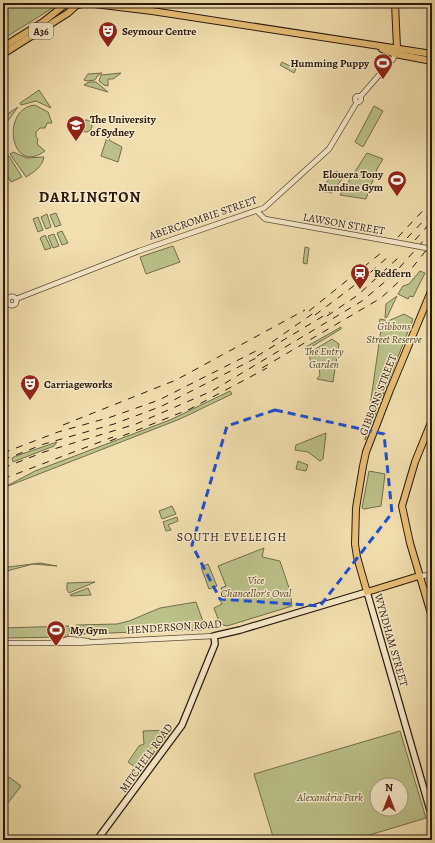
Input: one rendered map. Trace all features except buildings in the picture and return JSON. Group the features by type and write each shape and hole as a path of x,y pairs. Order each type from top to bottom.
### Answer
{"main road":[{"name":"A36","path":"3,47 48,19 67,3"},
{"path":"78,4 86,3 152,11 396,51 432,54"},
{"path":"103,3 114,6"},
{"path":"124,3 152,11"},
{"path":"395,3 396,51"},
{"name":"A36","path":"3,54 29,39 78,4"},
{"path":"396,51 412,58 432,61"},
{"name":"GIBBONS STREET","path":"363,466 371,439 390,390 432,289"},
{"path":"432,420 411,474 402,511 432,617"},
{"name":"WYNDHAM STREET","path":"363,466 356,508 355,544 367,592 432,817"},
{"name":"HENDERSON ROAD","path":"214,636 247,628 420,576"},
{"name":"MITCHELL ROAD","path":"97,840 182,725 215,644 214,636"}],"street":[{"name":"ABERCROMBIE STREET","path":"5,303 11,296 16,299 139,250 264,208 329,150 358,99 393,59 396,51"},
{"name":"LAWSON STREET","path":"257,211 265,219 432,249"},
{"path":"420,576 432,575"},
{"name":"HENDERSON ROAD","path":"3,643 214,636"}],"highlighted area":[{"path":"275,410 384,434 392,513 320,606 220,599 192,545 227,426"}],"green space":[{"path":"3,3 58,3 3,39"},
{"path":"282,62 296,69 294,73 280,65"},
{"path":"102,73 98,75 95,80 84,80 88,74"},
{"path":"121,73 113,79 108,79 108,86 99,81 101,75"},
{"path":"89,82 96,82 108,92 84,85"},
{"path":"39,90 51,108 36,101 21,105 20,103"},
{"path":"35,105 48,112 52,123 47,123 45,128 40,128 36,132 36,137 38,139 37,144 45,151 33,157 24,155 17,149 14,139 14,128 17,117 24,109"},
{"path":"374,106 383,111 363,147 355,142"},
{"path":"18,107 7,122 5,138 3,140 3,117"},
{"path":"84,120 88,120 92,126 88,132 84,132 80,128 80,124"},
{"path":"108,134 110,135 109,140 122,147 118,162 101,156"},
{"path":"13,152 27,158 44,157 40,166 26,177 10,154"},
{"path":"367,153 383,159 377,169 366,199 340,195"},
{"path":"9,156 22,177 11,182 3,169 3,160"},
{"path":"336,171 344,176 332,193 319,191"},
{"path":"56,213 61,225 55,227 50,215"},
{"path":"47,214 51,227 46,229 41,217"},
{"path":"38,217 43,230 38,232 33,219"},
{"path":"62,231 68,243 62,245 57,233"},
{"path":"54,234 59,246 53,248 48,236"},
{"path":"45,235 51,248 45,250 40,238"},
{"path":"173,246 180,262 146,274 140,257"},
{"path":"305,247 309,248 307,264 303,263"},
{"path":"420,271 425,273 413,297 410,296 408,299 398,294 403,286 409,284"},
{"path":"397,296 387,317 385,318 386,304"},
{"name":"Gibbons Street Reserve","path":"404,314 413,319 365,440 382,327 379,326 380,319 385,320 386,322"},
{"path":"341,327 341,329 306,350 304,348"},
{"name":"The Entry Garden","path":"332,339 339,344 333,382 317,379 320,375 319,369 316,366 311,365 309,353"},
{"path":"230,391 232,394 180,419 3,488 35,471 170,420"},
{"path":"326,433 323,459 320,461 308,452 295,450 296,445"},
{"path":"57,442 54,446 13,462 12,458 16,456"},
{"path":"298,461 308,465 306,471 296,469"},
{"path":"369,471 385,474 381,506 364,509 362,508"},
{"path":"172,506 176,514 162,519 159,511"},
{"path":"177,517 178,521 168,525 171,530 166,531 163,522"},
{"name":"Vice Chancellor's Oval","path":"264,548 262,557 280,561 290,591 292,606 227,626 220,624 214,608 222,604 220,600 224,594 221,588 226,586 218,566"},
{"path":"40,563 57,566 33,564 3,572 3,569 8,567"},
{"path":"208,564 217,586 209,589 201,567"},
{"path":"95,582 69,593 67,590 67,583"},
{"path":"88,588 91,595 70,595"},
{"path":"196,602 205,627 202,630 78,634 76,625 117,624 129,621 160,608"},
{"path":"69,626 70,633 67,637 3,638 3,628"},
{"path":"172,730 139,777 132,772 135,767 128,762 139,746 144,744 143,731"},
{"name":"Alexandria Park","path":"400,731 426,818 353,840 274,840 254,774"},
{"path":"9,777 21,786 8,803 3,799 3,786"}],"railway":[{"path":"398,237 432,201"},
{"path":"407,238 432,212"},
{"path":"415,240 432,221"},
{"path":"3,468 44,452 136,424 212,391 362,301 393,275 432,231"},
{"path":"262,368 381,298 408,273 432,243"},
{"path":"309,311 381,253"},
{"path":"315,315 363,279 389,256"},
{"path":"327,316 358,295 398,258"},
{"path":"63,425 176,380 305,310"},
{"path":"272,342 318,310"},
{"path":"257,356 330,312"},
{"path":"3,453 58,432 111,417 159,400 260,349"},
{"path":"3,460 44,444 114,424 162,406 262,355"},
{"path":"110,441 190,409 267,368"},
{"path":"3,479 113,437"}],"place":[{"name":"Seymour Centre","path":"108,48"},
{"name":"Humming Puppy","path":"383,80"},
{"name":"The University of Sydney","path":"76,142"},
{"name":"Elouera Tony Mundine Gym","path":"397,197"},
{"name":"Redfern","path":"360,290"},
{"name":"Carriageworks","path":"30,401"},
{"name":"My Gym","path":"56,647"}],"district":[{"name":"DARLINGTON","path":"90,197"},
{"name":"SOUTH EVELEIGH","path":"232,537"}]}
